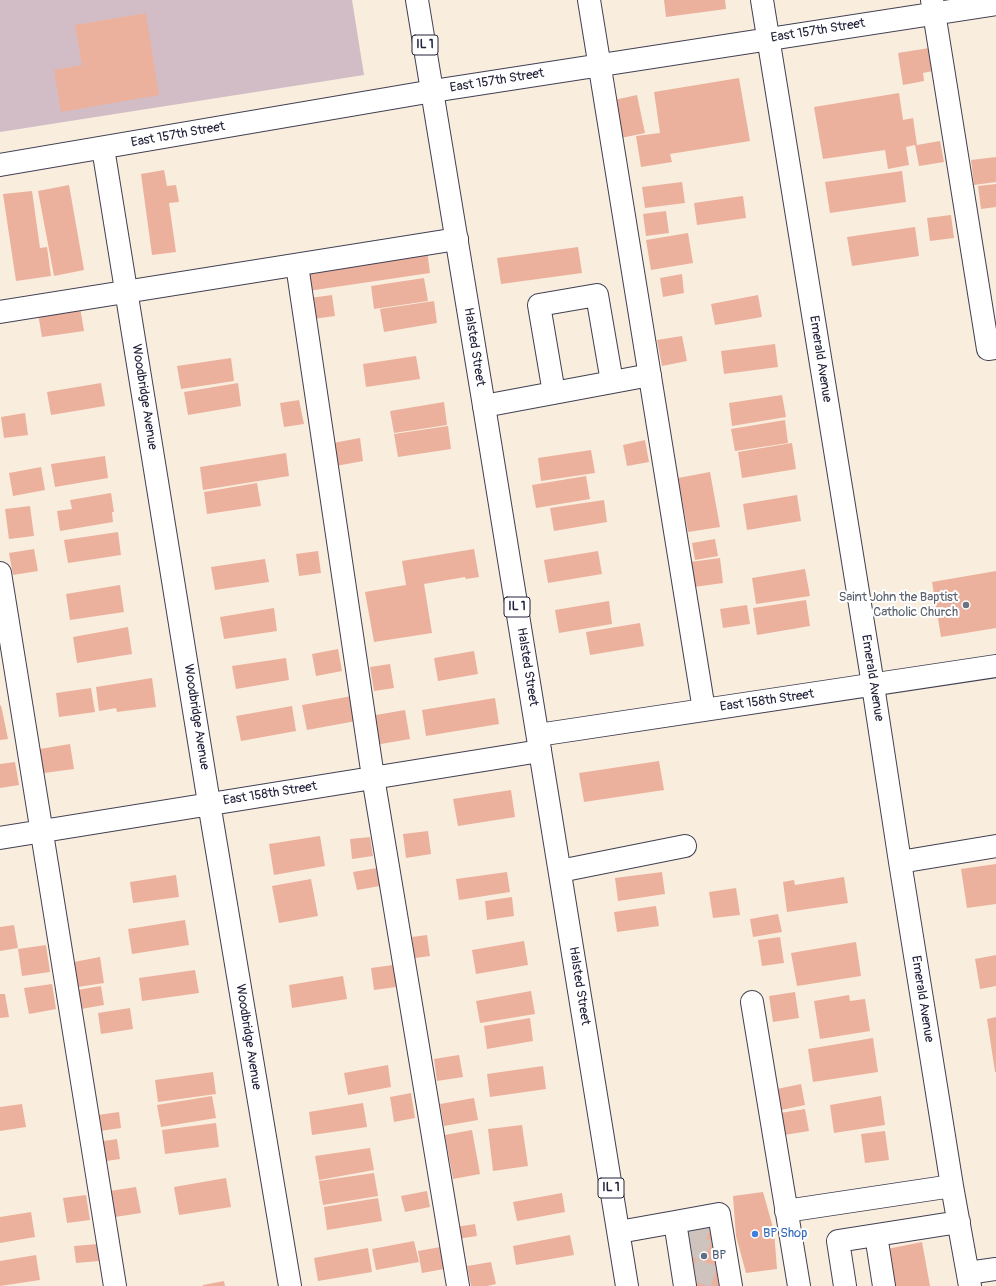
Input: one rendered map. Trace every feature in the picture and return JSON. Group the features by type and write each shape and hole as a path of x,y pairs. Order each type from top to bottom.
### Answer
{"street":[{"name":"Halsted Street","path":"417,0 627,1286"},
{"path":"589,0 704,710"},
{"name":"Emerald Avenue","path":"762,0 873,684 952,1186 969,1279"},
{"name":"East 157th Street","path":"0,165 432,91 768,39 933,7 996,4"},
{"path":"933,7 988,349 996,348"},
{"name":"Woodbridge Avenue","path":"103,148 209,803 290,1286"},
{"path":"0,312 457,239"},
{"path":"297,265 374,777 458,1286"},
{"path":"554,393 539,305 597,295 612,382"},
{"path":"484,406 650,375"},
{"path":"0,573 115,1286"},
{"name":"East 158th Street","path":"0,838 374,777 704,710 996,666"},
{"path":"560,872 685,846"},
{"path":"900,862 996,846"},
{"path":"752,1002 799,1286"},
{"path":"786,1211 952,1186"},
{"path":"619,1232 682,1233 719,1214 720,1245 727,1282"},
{"path":"845,1286 838,1241 959,1222"},
{"path":"682,1233 687,1274"},
{"path":"876,1235 884,1286"},
{"path":"969,1279 996,1269"}],"shaded area":[{"path":"0,0 352,0 364,75 0,132"}],"building":[{"path":"664,0 725,0 726,9 666,17"},
{"path":"146,13 159,95 61,112 54,70 82,65 75,25"},
{"path":"929,48 933,71 923,73 924,81 903,85 898,53"},
{"path":"739,78 750,141 670,154 672,162 641,167 636,136 660,133 654,92"},
{"path":"899,93 903,120 913,118 917,145 940,141 944,162 919,166 915,145 906,147 909,165 888,169 885,150 823,159 814,107"},
{"path":"637,95 645,133 621,138 614,100"},
{"path":"996,157 996,182 974,185 971,160"},
{"path":"164,170 167,186 176,185 179,202 169,203 176,252 152,255 141,174"},
{"path":"902,171 906,202 830,213 825,182"},
{"path":"682,182 685,203 645,208 642,187"},
{"path":"996,184 996,207 981,209 978,186"},
{"path":"69,185 84,270 54,276 38,191"},
{"path":"32,191 40,248 47,247 51,276 16,281 3,194"},
{"path":"743,196 746,218 697,225 694,203"},
{"path":"666,211 669,233 646,236 643,214"},
{"path":"951,215 954,238 930,241 927,218"},
{"path":"915,227 919,256 852,266 847,237"},
{"path":"688,233 693,263 651,270 646,240"},
{"path":"578,247 582,273 501,284 497,258"},
{"path":"427,250 430,273 308,291 305,268"},
{"path":"682,274 684,293 663,297 660,278"},
{"path":"424,278 428,301 374,309 371,286"},
{"path":"332,295 335,316 313,319 310,298"},
{"path":"758,295 762,317 715,325 711,304"},
{"path":"434,301 437,323 384,332 380,309"},
{"path":"80,307 84,331 42,337 38,314"},
{"path":"682,336 687,361 662,366 657,340"},
{"path":"775,344 778,367 724,374 721,351"},
{"path":"416,356 420,379 366,387 363,364"},
{"path":"231,358 234,381 181,389 177,366"},
{"path":"101,383 105,406 51,415 47,392"},
{"path":"238,383 241,406 188,415 184,392"},
{"path":"782,395 786,417 732,426 729,403"},
{"path":"299,400 304,424 284,427 280,403"},
{"path":"444,402 447,425 394,433 390,411"},
{"path":"25,413 28,435 4,438 1,417"},
{"path":"785,420 788,443 735,451 731,429"},
{"path":"448,426 451,449 398,457 394,434"},
{"path":"360,438 363,461 336,466 333,443"},
{"path":"645,440 649,462 627,466 623,445"},
{"path":"792,443 796,469 742,478 738,452"},
{"path":"591,450 595,473 541,481 538,458"},
{"path":"286,453 289,476 203,490 200,467"},
{"path":"105,456 108,478 55,487 51,464"},
{"path":"41,467 45,490 13,496 9,473"},
{"path":"710,472 720,527 688,532 678,478"},
{"path":"586,476 590,499 536,508 532,485"},
{"path":"257,483 261,506 207,514 204,492"},
{"path":"111,493 114,512 112,512 113,522 60,531 57,511 72,509 70,500"},
{"path":"797,495 801,521 747,530 743,504"},
{"path":"604,500 607,522 554,531 550,508"},
{"path":"30,506 34,536 9,539 5,509"},
{"path":"118,532 121,555 68,563 64,540"},
{"path":"715,539 718,556 695,560 692,543"},
{"path":"34,549 38,571 13,575 9,553"},
{"path":"474,549 479,577 466,579 465,577 424,584 432,633 374,642 365,592 406,585 402,561"},
{"path":"318,551 321,573 299,576 296,554"},
{"path":"598,551 602,574 548,583 544,560"},
{"path":"720,558 723,583 694,587 690,562"},
{"path":"265,559 269,582 215,590 211,567"},
{"path":"805,569 810,596 756,604 752,578"},
{"name":"Saint John the Baptist Catholic Church","path":"996,571 996,628 941,637 932,582"},
{"path":"120,585 124,612 70,620 66,594"},
{"path":"806,600 810,626 757,635 753,608"},
{"path":"609,601 612,624 559,633 555,610"},
{"path":"747,605 750,624 723,628 720,609"},
{"path":"274,608 277,631 224,639 220,617"},
{"path":"640,623 644,646 590,655 586,632"},
{"path":"128,627 132,654 77,663 73,637"},
{"path":"338,649 342,671 316,676 312,654"},
{"path":"474,651 478,674 438,681 434,658"},
{"path":"286,658 289,680 236,689 232,666"},
{"path":"390,664 394,688 374,691 370,667"},
{"path":"152,678 156,707 117,712 116,708 99,711 96,687"},
{"path":"91,688 95,712 59,717 56,693"},
{"path":"352,696 356,721 307,730 302,705"},
{"path":"495,698 499,724 426,736 422,710"},
{"path":"1,705 8,739 0,740 0,706"},
{"path":"292,706 296,731 241,741 236,716"},
{"path":"405,710 410,739 375,745 370,716"},
{"path":"70,744 74,769 44,773 40,749"},
{"path":"659,761 664,790 584,802 579,773"},
{"path":"15,762 19,785 0,788 0,764"},
{"path":"511,790 515,817 458,826 453,799"},
{"path":"428,831 431,854 406,858 403,834"},
{"path":"320,836 325,866 274,875 269,844"},
{"path":"370,837 373,856 352,859 350,839"},
{"path":"996,864 996,904 967,908 961,869"},
{"path":"377,868 380,886 357,890 353,872"},
{"path":"507,872 510,892 459,900 456,879"},
{"path":"662,872 665,894 618,901 615,878"},
{"path":"176,875 179,897 133,903 130,882"},
{"path":"844,877 848,903 787,912 783,882 794,880 795,885"},
{"path":"311,879 318,916 279,923 272,886"},
{"path":"736,888 740,915 713,918 709,892"},
{"path":"512,897 514,916 487,920 485,901"},
{"path":"656,906 659,926 617,932 614,912"},
{"path":"778,914 782,932 753,937 750,919"},
{"path":"185,920 189,945 132,954 128,929"},
{"path":"14,925 18,948 0,951 0,927"},
{"path":"427,935 430,956 415,958 412,937"},
{"path":"780,937 784,963 762,966 758,940"},
{"path":"524,941 528,965 476,974 472,950"},
{"path":"856,942 861,976 797,986 791,953"},
{"path":"46,945 50,972 22,976 18,949"},
{"path":"996,955 996,986 980,989 975,959"},
{"path":"100,957 104,983 78,987 74,962"},
{"path":"393,965 396,987 374,990 371,968"},
{"path":"195,970 199,993 142,1001 139,978"},
{"path":"343,976 347,999 292,1008 289,985"},
{"path":"52,984 56,1009 29,1014 24,988"},
{"path":"101,986 104,1005 81,1009 77,990"},
{"path":"531,991 535,1014 480,1023 476,1001"},
{"path":"795,992 799,1018 773,1022 769,996"},
{"path":"0,994 5,994 9,1017 0,1018"},
{"path":"849,995 850,1001 865,999 870,1031 820,1039 814,1001"},
{"path":"130,1008 133,1029 101,1034 98,1013"},
{"path":"996,1017 996,1072 995,1072 987,1019"},
{"path":"530,1018 533,1041 487,1049 484,1026"},
{"path":"873,1038 878,1072 813,1082 808,1049"},
{"path":"459,1055 463,1077 437,1081 434,1059"},
{"path":"388,1065 391,1087 348,1095 344,1073"},
{"path":"543,1066 546,1089 490,1097 487,1074"},
{"path":"213,1072 216,1094 158,1102 155,1080"},
{"path":"801,1084 805,1105 781,1110 777,1089"},
{"path":"411,1093 415,1118 394,1122 390,1097"},
{"path":"212,1096 216,1118 161,1127 157,1105"},
{"path":"881,1096 885,1125 834,1133 830,1105"},
{"path":"474,1098 478,1120 444,1126 440,1104"},
{"path":"363,1103 367,1127 312,1135 309,1112"},
{"path":"22,1104 26,1127 0,1131 0,1107"},
{"path":"805,1109 809,1131 784,1135 780,1113"},
{"path":"119,1112 121,1128 100,1131 98,1115"},
{"path":"216,1123 219,1147 165,1154 162,1130"},
{"path":"522,1125 528,1166 493,1171 488,1129"},
{"path":"472,1130 480,1174 453,1179 445,1135"},
{"path":"885,1131 889,1160 865,1163 861,1134"},
{"path":"117,1139 120,1159 100,1162 97,1142"},
{"path":"370,1148 374,1170 319,1180 315,1156"},
{"path":"374,1173 378,1196 323,1205 319,1181"},
{"path":"226,1178 231,1207 179,1215 174,1187"},
{"path":"136,1187 141,1213 115,1217 110,1191"},
{"path":"427,1191 430,1207 405,1212 401,1196"},
{"name":"BP Shop","path":"763,1192 774,1231 777,1269 746,1273 736,1236 733,1196"},
{"path":"562,1193 565,1212 517,1221 513,1202"},
{"path":"86,1195 90,1220 67,1223 63,1198"},
{"path":"378,1198 382,1221 327,1230 324,1207"},
{"path":"31,1212 35,1237 0,1243 0,1217"},
{"name":"BP","path":"711,1221 722,1286 696,1286 686,1226"},
{"path":"475,1224 477,1236 457,1239 456,1227"},
{"path":"570,1235 574,1255 516,1265 513,1246"},
{"path":"414,1241 419,1262 376,1270 372,1249"},
{"path":"922,1242 930,1286 894,1286 887,1249"},
{"path":"98,1244 99,1261 76,1263 74,1246"},
{"path":"440,1247 444,1269 422,1273 418,1251"},
{"path":"368,1248 372,1272 318,1281 314,1258"},
{"path":"36,1255 40,1280 0,1286 0,1261"},
{"path":"491,1262 496,1284 487,1286 471,1286 467,1266"},
{"path":"224,1281 225,1286 203,1286 203,1285"}],"tunnel":[{"path":"688,1225 713,1234"},
{"path":"687,1244 717,1254"},
{"path":"693,1270 719,1278"}],"place":[{"name":"Saint John the Baptist Catholic Church","path":"966,605"},
{"name":"BP Shop","path":"755,1234"},
{"name":"BP","path":"704,1256"}]}
